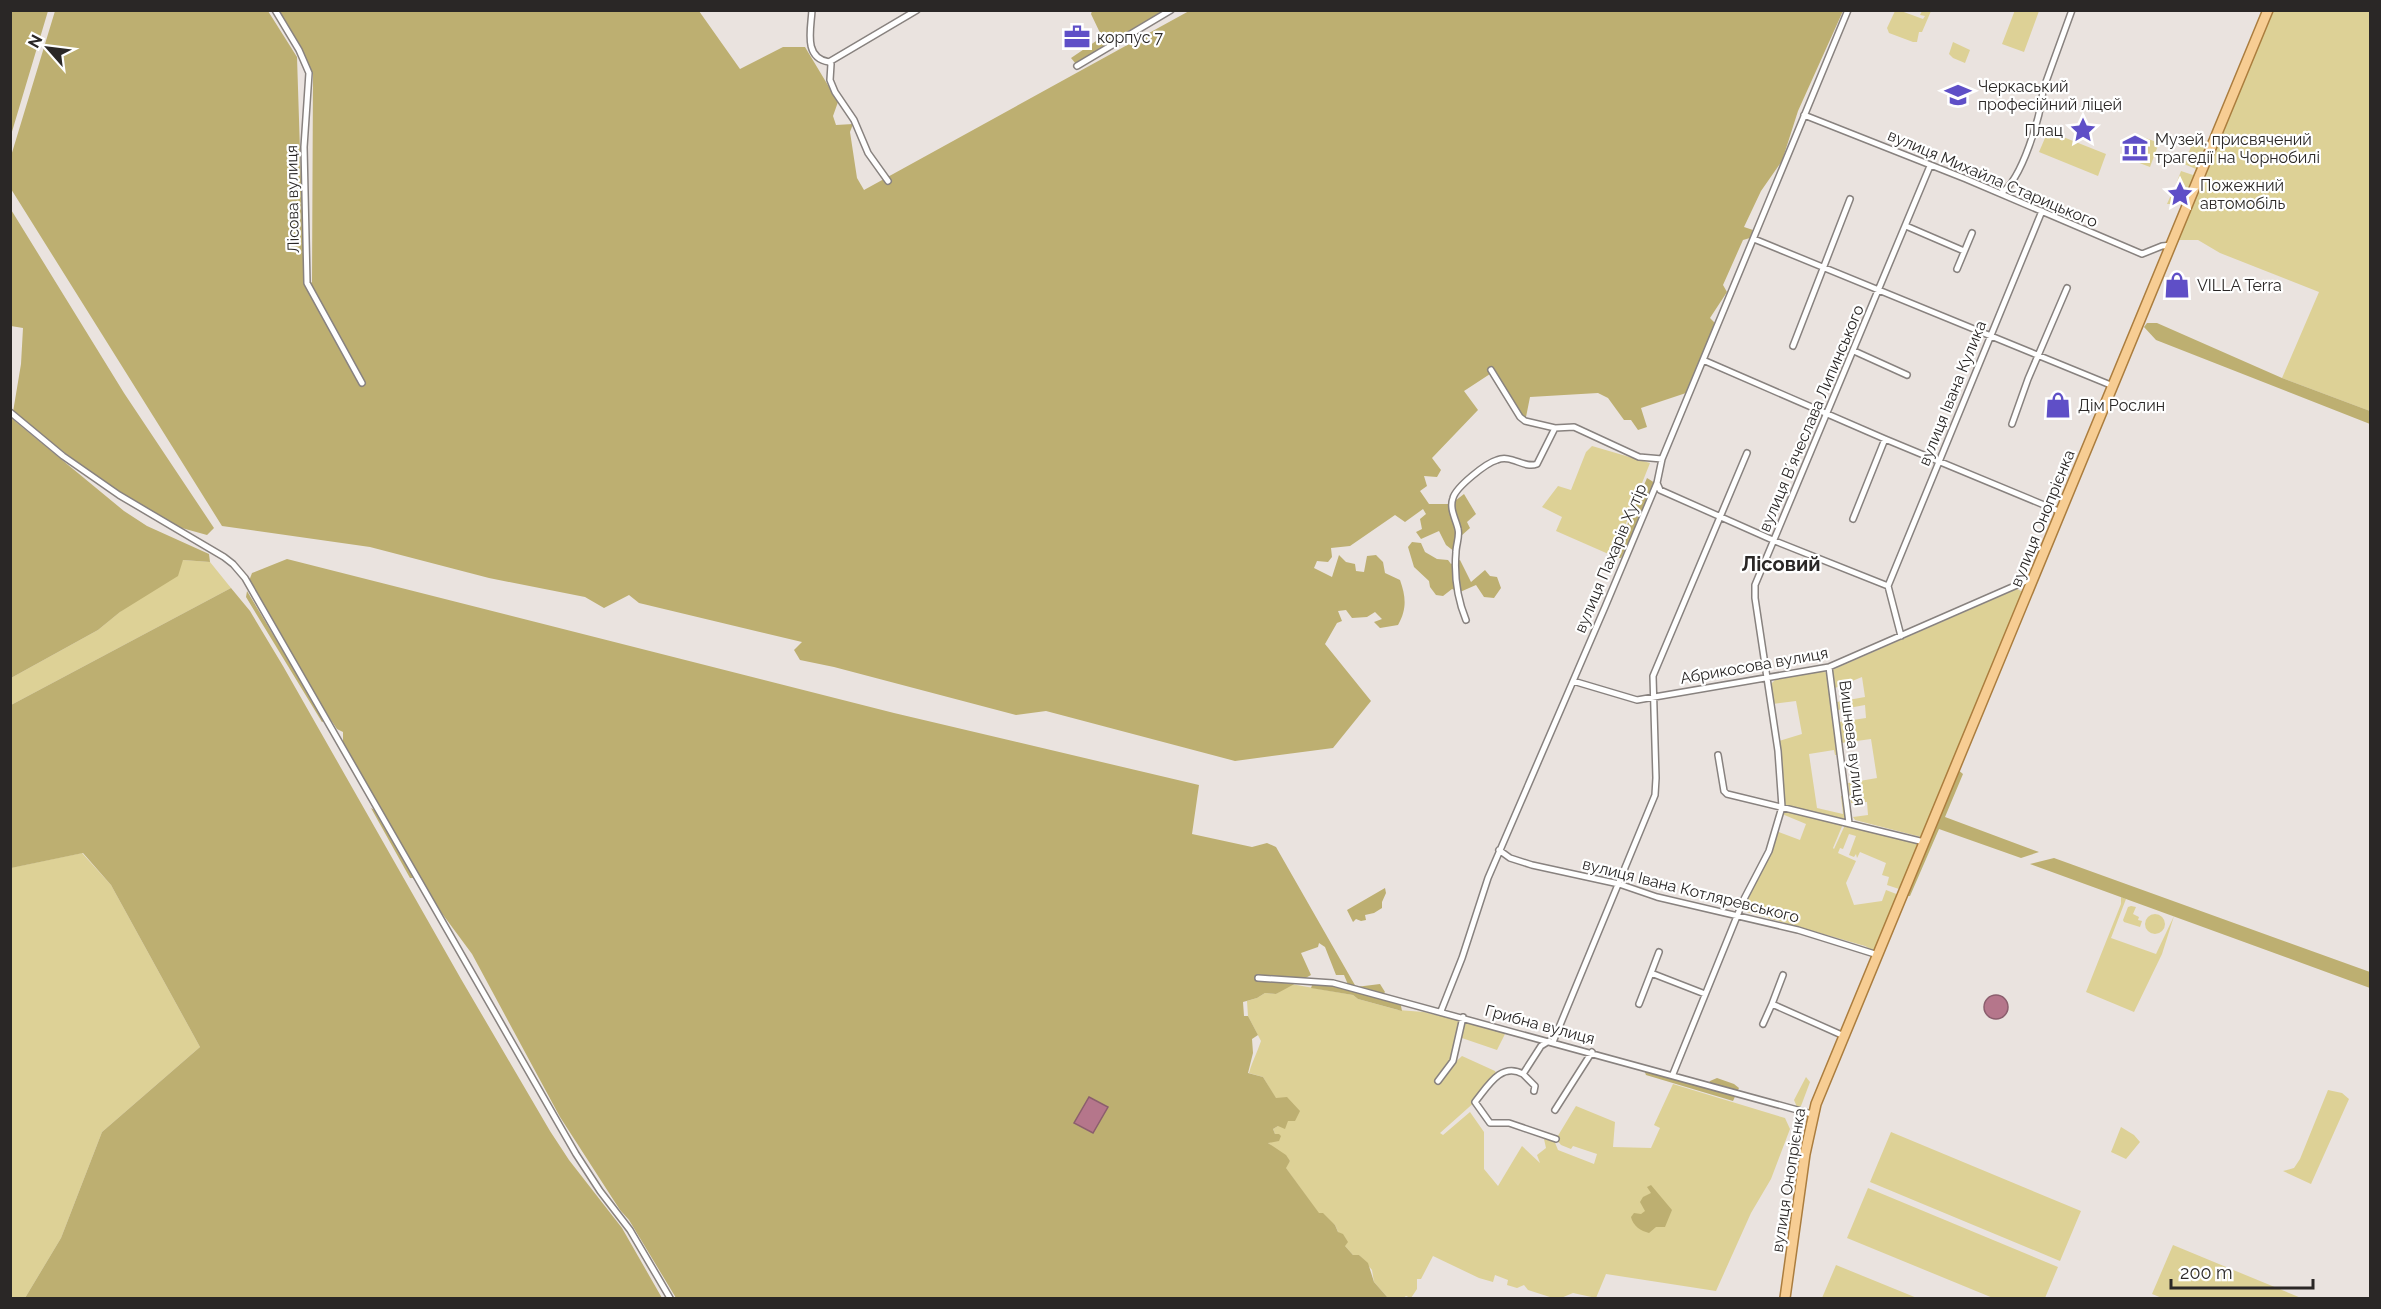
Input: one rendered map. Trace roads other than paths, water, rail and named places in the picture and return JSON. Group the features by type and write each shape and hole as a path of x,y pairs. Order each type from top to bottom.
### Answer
{"main road":[{"name":"вулиця Онопрієнка","path":"1785,1299 1812,1114 2268,10"}],"street":[{"name":"Лісова вулиця","path":"275,10 309,73 304,147 307,283 362,382"},
{"path":"812,10 809,42 815,55 831,64 830,80 835,92 854,120 868,153 888,181"},
{"path":"829,62 917,10"},
{"path":"1077,66 1171,10"},
{"name":"вулиця Пахарів Хутір","path":"1441,1011 1499,850 1657,483 1662,459 1848,10"},
{"path":"2001,193 2013,180 2028,145 2042,104 2043,90 2072,10"},
{"name":"вулиця Михайла Старицького","path":"1804,115 2001,193 2142,254 2162,246 2172,245"},
{"name":"вулиця Вʼячеслава Липинського","path":"1673,1074 1755,874 1769,851 1782,807 1778,751 1766,679 1755,585 1930,166"},
{"path":"1793,346 1850,199"},
{"name":"вулиця Івана Кулика","path":"1888,586 2042,211"},
{"path":"1906,226 1965,251"},
{"path":"1957,269 1972,234"},
{"path":"1754,238 2113,386"},
{"path":"2012,424 2067,288"},
{"path":"1854,351 1907,375"},
{"path":"1703,360 1938,462 2061,512"},
{"path":"1491,369 1524,421 1555,428 1574,427 1639,457 1662,459"},
{"path":"10,412 63,456 118,495 224,557 244,578 576,1154 600,1191 630,1230 670,1299"},
{"path":"1466,620 1456,596 1455,552 1459,531 1451,504 1453,496 1460,486 1496,460 1506,458 1532,466 1537,464 1555,428"},
{"path":"1853,519 1885,439"},
{"path":"1523,1074 1541,1046 1551,1042 1619,884 1655,792 1652,685 1656,668 1747,453"},
{"path":"1657,483 1660,490 1720,517 1888,586 1900,636"},
{"name":"Абрикосова вулиця","path":"1573,681 1632,699 1643,699 1829,668 2034,577"},
{"name":"Вишнева вулиця","path":"1829,668 1849,823"},
{"name":"Вишнева вулиця","path":"1718,755 1724,791 1924,842"},
{"name":"вулиця Івана Котляревського","path":"1499,850 1510,858 1532,865 1619,884 1657,897 1798,930 1878,955"},
{"path":"1639,1004 1659,952"},
{"path":"1651,973 1705,994"},
{"path":"1763,1024 1783,975"},
{"name":"Грибна вулиця","path":"1258,978 1333,983 1673,1074 1812,1114"},
{"path":"1772,1004 1844,1036"},
{"path":"1438,1081 1449,1068 1454,1057 1463,1017"},
{"path":"1539,1039 1541,1046"},
{"path":"1555,1110 1592,1052"},
{"path":"1534,1091 1535,1086 1523,1074 1510,1070 1503,1071 1475,1102 1490,1123 1509,1123 1556,1139"}],"place":[{"name":"корпус 7","path":"1077,37"},
{"name":"Черкаський професійний ліцей","path":"1958,95"},
{"name":"Плац","path":"2083,130"},
{"name":"Музей, присвячений трагедії на Чорнобилі","path":"2135,148"},
{"name":"Пожежний автомобіль","path":"2180,194"},
{"name":"VILLA Terra","path":"2177,285"},
{"name":"Дім Рослин","path":"2058,405"}],"district":[{"name":"Лісовий","path":"1781,564"}]}
